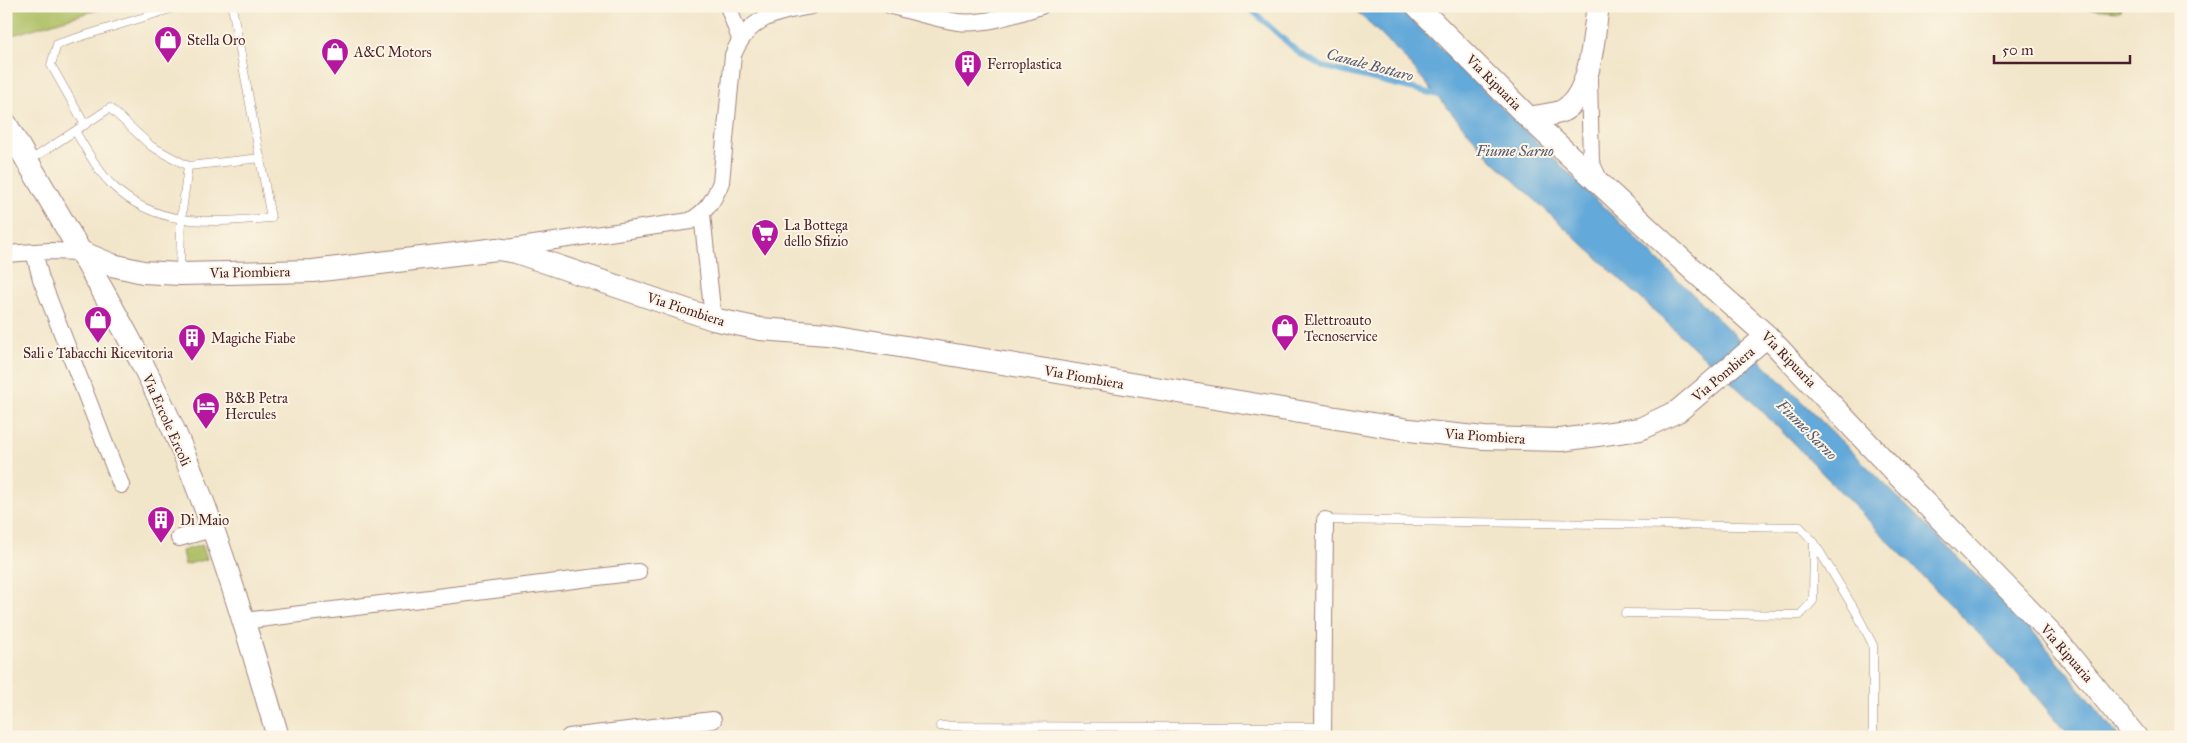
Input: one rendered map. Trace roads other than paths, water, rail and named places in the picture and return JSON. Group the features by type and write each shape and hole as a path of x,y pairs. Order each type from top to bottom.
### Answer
{"street":[{"path":"728,6 740,38"},
{"path":"713,319 702,214 714,201 721,182 733,55 740,38 751,26 768,16 811,6"},
{"path":"891,6 958,22 977,22 1041,6"},
{"name":"Via Ripuaria","path":"1417,6 1529,118 1767,336 1892,469 2052,634 2136,737"},
{"path":"1529,118 1560,112 1571,105 1582,87 1588,68 1598,6"},
{"path":"1588,68 1591,162 1603,186"},
{"name":"Via Ercole Ercoli","path":"6,124 81,252 151,381 180,446 212,529 244,621 278,737"},
{"name":"Via Piombiera","path":"6,254 81,252 112,265 135,270 180,274 313,271 497,249 690,221 702,214"},
{"name":"Via Piombiera","path":"497,249 516,252 713,319 743,327 827,334 1409,430 1484,438 1561,440 1640,429 1678,411"},
{"path":"34,252 41,279 121,485"},
{"name":"Via Pombiera","path":"1678,411 1767,336"},
{"path":"1323,732 1325,520"},
{"path":"179,538 212,529"},
{"path":"244,621 638,572"},
{"path":"569,737 712,720"}],"lane":[{"path":"85,124 51,65 57,44 180,6"},
{"path":"75,131 111,184 125,196 156,212 181,220 211,222 271,218 232,6"},
{"path":"28,162 110,108 152,146 188,166 261,158"},
{"path":"180,274 181,220 188,166"},
{"path":"1325,520 1800,527 1814,542 1856,612 1873,646 1873,737"},
{"path":"1625,613 1800,615 1813,601 1814,542"},
{"path":"940,726 1323,732"}],"water":[{"name":"Fiume Sarno","path":"1351,6 1398,6 1764,364 2036,635 2119,737 2070,737 2013,669 1760,409 1493,161 1401,54"}],"waterway":[{"name":"Canale Bottaro","path":"1247,6 1300,54 1324,67 1442,96"}],"place":[{"name":"Stella Oro","path":"168,64"},
{"name":"A&C Motors","path":"335,76"},
{"name":"Ferroplastica","path":"968,88"},
{"name":"La Bottega dello Sfizio","path":"765,257"},
{"name":"Sali e Tabacchi Ricevitoria","path":"98,344"},
{"name":"Elettroauto Tecnoservice","path":"1285,352"},
{"name":"Magiche Fiabe","path":"192,362"},
{"name":"B&B Petra Hercules","path":"206,430"},
{"name":"Di Maio","path":"161,544"}]}
